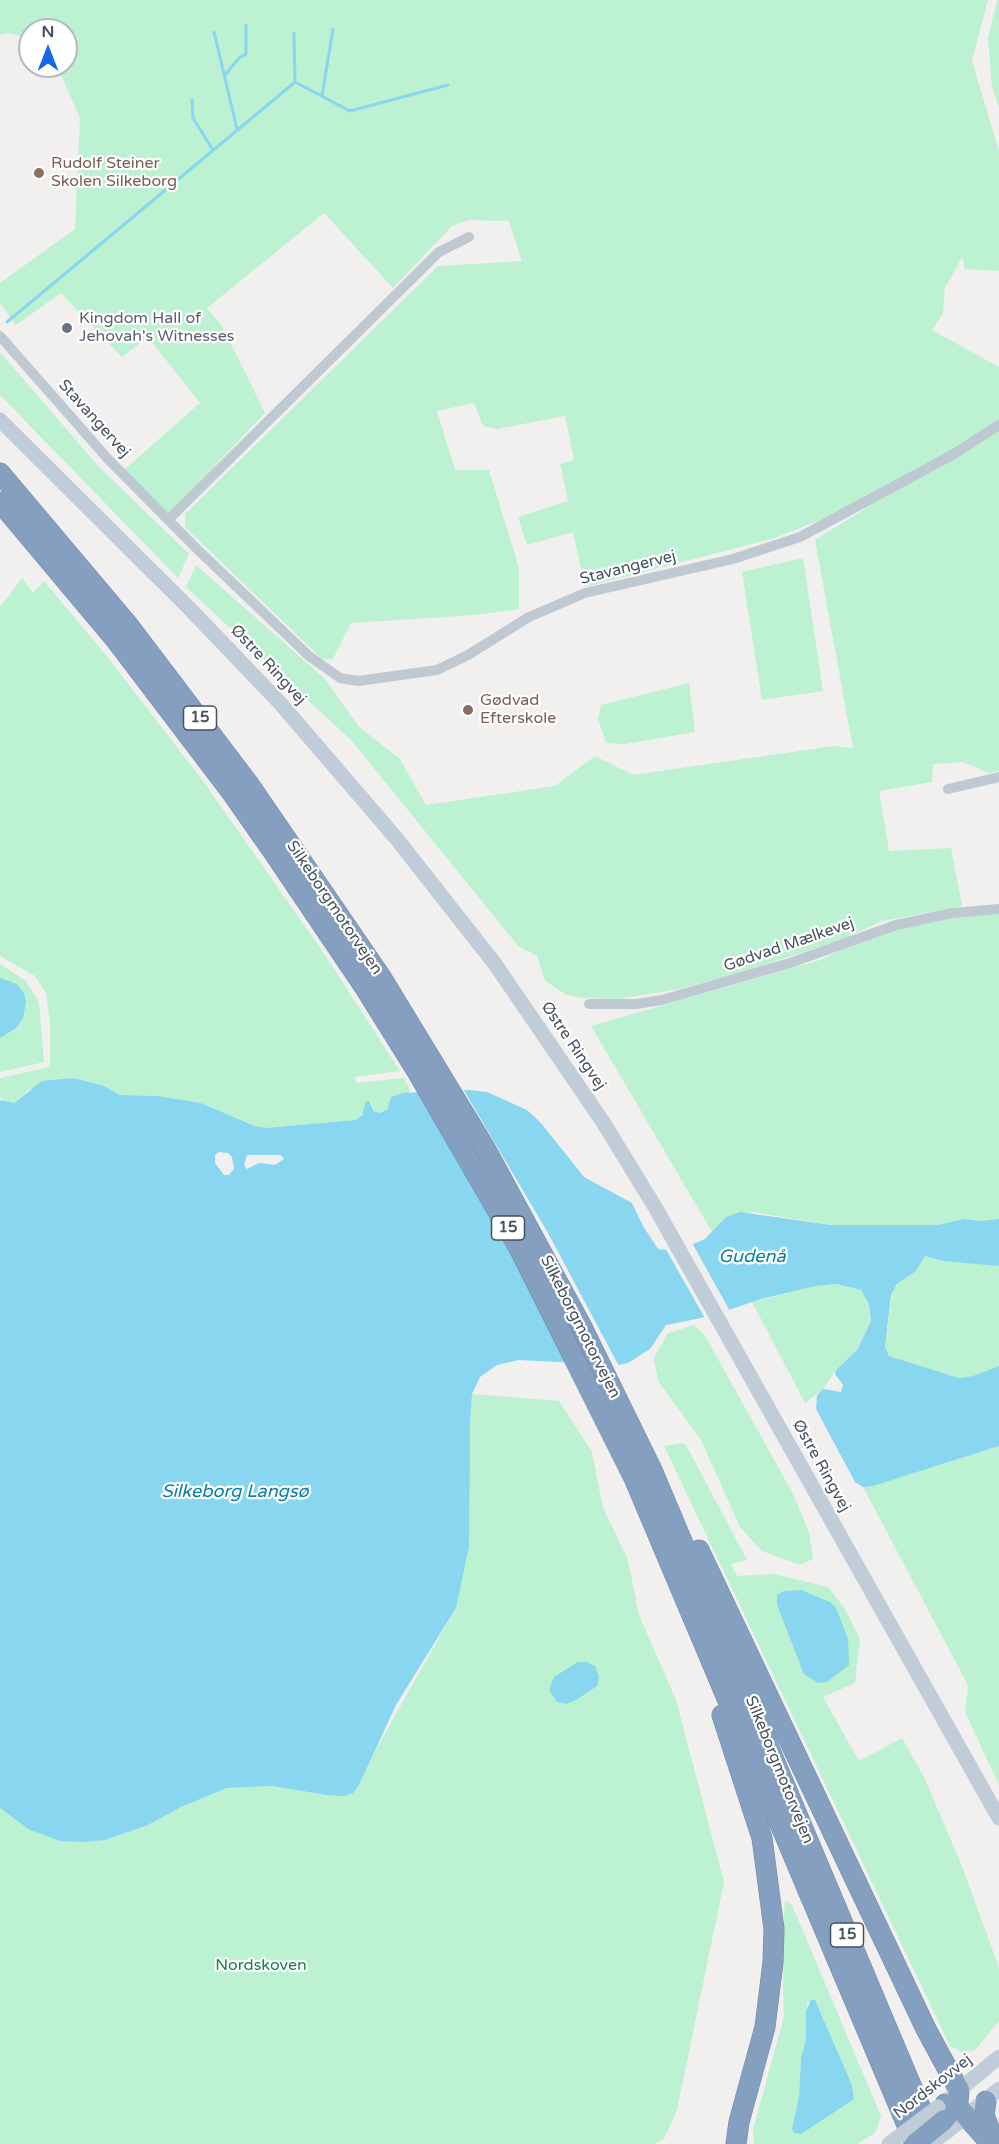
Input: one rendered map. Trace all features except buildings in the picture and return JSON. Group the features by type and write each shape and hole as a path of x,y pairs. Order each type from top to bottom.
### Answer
{"highway":[{"name":"Silkeborgmotorvejen","path":"0,473 82,568 169,676 279,825 373,982 469,1160 649,1472 948,2115"},
{"name":"Silkeborgmotorvejen","path":"0,502 115,639 373,982 485,1148 582,1327 641,1426 649,1472 650,1518 912,2139"},
{"path":"649,1472 926,2029 948,2115 991,2144"},
{"path":"650,1518 745,1780 762,1838 771,1897 773,1962 765,2027 736,2144"},
{"path":"994,2092 984,2115 996,2144"},
{"path":"890,2144 912,2139 948,2115"}],"main road":[{"name":"Østre Ringvej","path":"0,420 187,606 280,703 396,838 495,964 603,1122 656,1207 999,1818"},
{"name":"Østre Ringvej","path":"982,1791 999,1832"},
{"name":"Nordskovvej","path":"930,2144 948,2115 999,2057"},
{"name":"Nordskovvej","path":"948,2115 994,2092"}],"street":[{"path":"168,520 439,252 469,237"},
{"name":"Stavangervej","path":"0,336 108,459 168,520 309,656 340,678 377,680 437,670 468,655 529,617 585,593 733,559 800,537 954,454 999,425"},
{"path":"948,789 999,777"},
{"name":"Gødvad Mælkevej","path":"589,1004 636,1004 662,1000 790,963 896,925 952,913 999,909"}],"green space":[{"path":"0,0 988,0 972,61 999,151 999,271 965,269 962,257 945,288 943,313 932,330 999,367 999,771 989,773 963,762 933,764 932,782 879,791 889,851 951,848 962,906 882,921 843,939 740,973 679,989 619,999 583,998 567,995 545,981 537,956 519,947 352,741 186,587 196,565 325,679 359,727 400,759 426,805 555,786 595,756 633,775 834,746 853,748 815,540 868,507 818,521 775,538 585,587 573,532 527,545 518,517 568,501 560,464 574,460 565,416 497,429 483,426 474,403 437,411 455,470 489,470 519,568 519,609 474,615 351,623 333,659 322,659 185,527 185,514 438,266 522,261 509,221 468,220 452,226 393,288 324,213 207,308 222,326 265,413 169,514 124,470 200,403 148,337 122,357 61,293 16,325 0,303 0,283 75,229 80,118 62,78 78,78 78,18 18,18 18,35 7,33 0,35"},
{"path":"997,0 999,0 999,108 992,87 988,38"},
{"path":"0,352 99,467 189,554 178,578 0,395"},
{"path":"803,558 823,691 762,700 742,572"},
{"path":"22,578 33,593 44,581 109,659 203,781 321,949 400,1071 355,1077 356,1083 404,1078 411,1092 391,1097 387,1110 379,1113 374,1110 371,1103 356,1120 265,1128 252,1125 201,1103 157,1096 120,1095 104,1086 74,1078 28,1090 14,1103 8,1104 0,1097 0,1078 50,1067 50,1022 46,993 35,976 0,956 0,607"},
{"path":"689,683 695,732 625,744 606,743 598,719 601,705"},
{"path":"999,914 999,1219 980,1221 964,1219 937,1225 831,1225 753,1212 726,1217 712,1232 591,1026 820,960 858,942 904,927 967,915"},
{"path":"0,964 26,981 39,1002 44,1062 0,1072"},
{"path":"927,1256 999,1266 999,1366 973,1376 959,1378 889,1356 885,1347 892,1294 897,1284 916,1271 921,1259"},
{"path":"837,1284 861,1290 869,1304 871,1321 857,1350 836,1370 823,1389 805,1403 752,1302 816,1286"},
{"path":"693,1325 704,1334 792,1492 809,1532 813,1559 800,1565 762,1551 740,1527 701,1440 658,1381 654,1358 667,1334"},
{"name":"Nordskoven","path":"472,1394 559,1401 592,1452 603,1508 628,1560 639,1615 676,1700 724,1882 677,2110 664,2139 654,2144 0,2144 0,1808 28,1829 105,1840 148,1825 181,1807 227,1788 272,1786 326,1795 359,1785 375,1751 456,1608"},
{"path":"685,1443 747,1560 731,1564 737,1576 774,1574 828,1587 845,1609 860,1639 855,1683 823,1697 859,1761 902,1738 924,1777 964,1871 999,1968 999,2021 975,2050 962,2052 950,2046 664,1446"},
{"path":"999,1446 999,1785 965,1712 968,1685 863,1487 873,1486"},
{"path":"785,1901 792,1905 881,2116 875,2133 857,2144 754,2144 753,2130 784,2017 782,1939","holes":["815,2001 852,2085 854,2099 792,2129 799,2096 801,2057 806,2040 807,2003"]}],"water":[{"path":"0,978 17,984 24,993 26,1002 23,1018 16,1028 0,1038"},
{"name":"Silkeborg Langsø","path":"74,1078 104,1086 120,1095 157,1096 201,1103 252,1125 265,1128 356,1120 362,1115 366,1101 369,1101 374,1111 379,1113 387,1110 391,1097 403,1093 469,1090 487,1092 527,1110 541,1123 584,1177 632,1203 658,1249 676,1251 705,1239 726,1217 740,1212 831,1225 937,1225 964,1219 980,1221 999,1219 999,1266 944,1261 925,1256 916,1271 897,1284 891,1295 885,1347 889,1356 959,1378 973,1376 999,1366 999,1446 873,1486 863,1487 855,1482 816,1409 817,1395 823,1389 841,1392 843,1385 835,1374 836,1370 857,1350 871,1321 869,1304 861,1290 837,1284 816,1286 761,1299 711,1316 666,1325 650,1349 628,1363 618,1365 519,1360 497,1365 480,1377 472,1394 469,1546 456,1608 396,1705 359,1785 353,1793 344,1796 326,1795 272,1786 227,1788 181,1807 148,1825 105,1840 60,1841 28,1829 0,1808 0,1100 14,1103 42,1081","holes":["219,1152 228,1153 232,1157 234,1169 229,1175 224,1175 215,1163 215,1155","247,1155 281,1155 284,1159 275,1165 259,1163 247,1169 244,1165"]},
{"path":"801,1590 830,1602 836,1608 848,1639 849,1665 827,1682 818,1683 804,1674 777,1605 777,1595 784,1591"},
{"path":"578,1662 587,1662 595,1666 599,1677 597,1686 566,1704 557,1702 549,1690 554,1677"},
{"path":"811,2000 815,2000 852,2085 854,2099 801,2134 794,2133 792,2129 799,2096 801,2057 806,2040 806,2011"}],"pier":[{"path":"462,1087 548,1233 620,1368 592,1367 441,1088"},
{"path":"691,1241 731,1313 706,1320 664,1246 675,1248"}],"waterway":[{"path":"225,75 239,58 246,54 246,25"},
{"path":"322,96 333,29"},
{"path":"214,32 237,129"},
{"path":"294,33 295,82"},
{"path":"7,322 295,82 350,111 448,85"},
{"path":"192,100 193,118 213,150"}],"place":[{"name":"Rudolf Steiner Skolen Silkeborg","path":"39,173"},
{"name":"Kingdom Hall of Jehovah's Witnesses","path":"67,328"},
{"name":"Gødvad Efterskole","path":"468,710"}],"water label":[{"name":"Gudenå","path":"752,1257"}]}
